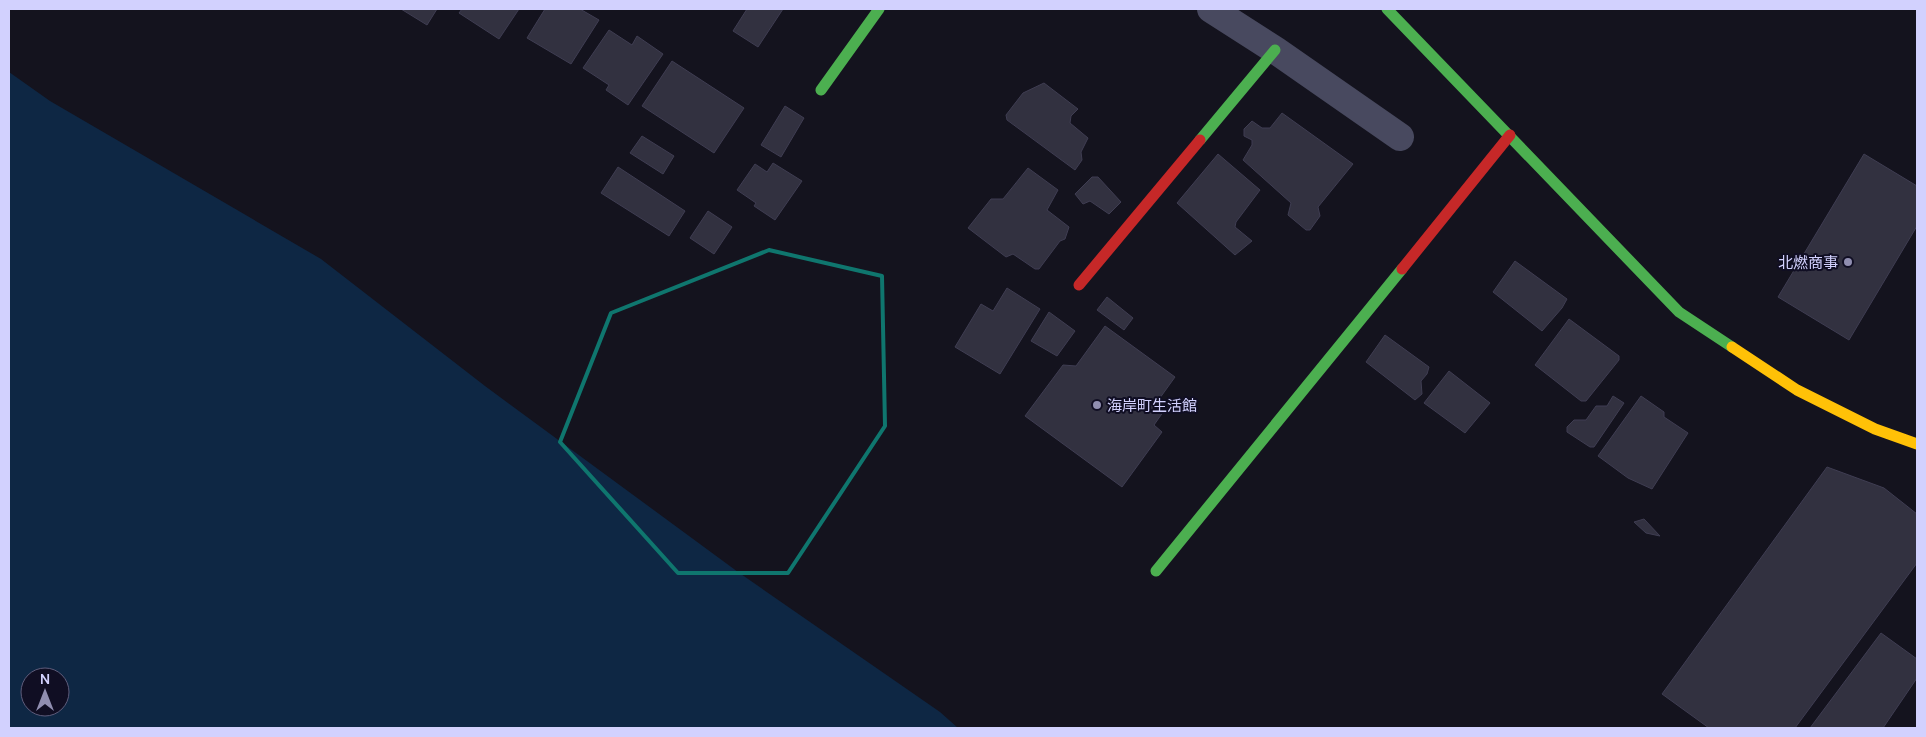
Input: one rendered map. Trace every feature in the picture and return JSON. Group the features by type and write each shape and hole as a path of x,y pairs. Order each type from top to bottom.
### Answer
{"street":[{"path":"821,90 879,9"},
{"path":"1211,9 1400,137"},
{"path":"1387,9 1679,312 1797,390 1875,429 1917,444"},
{"path":"1079,285 1274,50"},
{"path":"1156,571 1510,135"}],"highlighted area":[{"path":"769,250 882,276 885,426 788,573 678,573 560,442 611,313"}],"water":[{"path":"9,72 50,101 321,259 485,386 738,572 940,712 958,728 9,728"}],"building":[{"path":"401,9 437,9 427,25"},
{"path":"462,9 519,9 499,39 459,13"},
{"path":"545,9 580,9 599,20 571,64 527,38"},
{"path":"747,9 783,9 758,47 733,31"},
{"path":"609,30 632,45 637,36 663,54 628,105 606,90 609,85 583,68"},
{"path":"672,61 744,108 714,153 642,106"},
{"path":"1044,83 1078,109 1071,116 1070,123 1088,138 1081,152 1082,160 1075,170 1007,120 1006,115 1023,93"},
{"path":"785,106 804,118 781,157 761,145"},
{"path":"1282,113 1353,164 1318,207 1320,216 1310,230 1306,230 1288,215 1291,203 1243,160 1252,145 1252,140 1244,136 1244,129 1252,121 1262,128 1270,128"},
{"path":"642,136 674,156 663,174 630,153"},
{"path":"1218,154 1260,190 1236,222 1235,227 1252,241 1235,255 1177,203"},
{"name":"北燃商事","path":"1864,154 1917,186 1917,226 1849,340 1778,297"},
{"path":"773,163 802,181 775,220 754,206 756,203 737,190 755,164 767,172"},
{"path":"618,167 685,211 669,236 601,193"},
{"path":"1028,168 1058,190 1047,210 1069,227 1065,239 1060,241 1039,269 1035,269 1013,254 1006,257 968,228 991,199 1003,199"},
{"path":"1092,177 1098,177 1121,202 1109,214 1090,201 1083,204 1075,194"},
{"path":"708,211 732,227 714,254 690,238"},
{"path":"1515,261 1567,299 1562,308 1542,331 1493,292"},
{"path":"1007,288 1040,309 1000,374 955,347 981,304 993,311"},
{"path":"1107,297 1133,318 1124,330 1097,310"},
{"path":"1049,312 1075,331 1057,356 1031,341"},
{"path":"1569,319 1619,356 1619,360 1586,401 1581,401 1535,365"},
{"name":"海岸町生活館","path":"1105,326 1175,377 1157,402 1166,408 1154,425 1162,432 1122,487 1025,416 1063,365 1076,366"},
{"path":"1385,335 1429,367 1427,374 1421,381 1422,394 1415,400 1366,362"},
{"path":"1449,371 1490,403 1465,433 1424,403"},
{"path":"1613,396 1624,403 1594,447 1590,447 1567,432 1567,427 1574,420 1586,420 1596,406 1607,406"},
{"path":"1641,396 1664,412 1664,417 1688,433 1652,489 1628,478 1598,456"},
{"path":"1827,467 1884,488 1917,514 1917,563 1795,728 1709,728 1662,694"},
{"path":"1644,519 1660,536 1646,533 1634,522"},
{"path":"1881,633 1917,659 1917,678 1883,728 1810,728"}],"traffic: fast":[{"path":"821,90 879,9"},
{"path":"1387,9 1679,312 1732,347"},
{"path":"1200,140 1275,50"},
{"path":"1156,571 1402,269"}],"traffic: slow":[{"path":"1732,347 1797,390 1875,429 1917,444"}],"traffic: jam":[{"path":"1402,269 1510,135"},
{"path":"1079,285 1200,140"}],"place":[{"name":"北燃商事","path":"1848,262"},
{"name":"海岸町生活館","path":"1097,405"}]}
